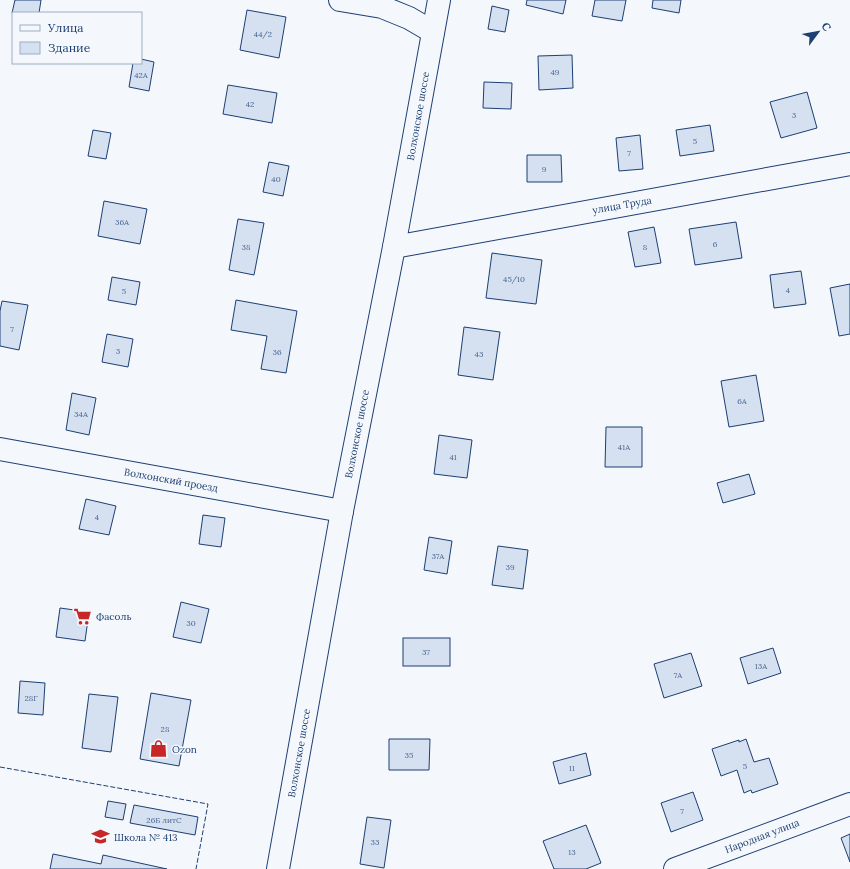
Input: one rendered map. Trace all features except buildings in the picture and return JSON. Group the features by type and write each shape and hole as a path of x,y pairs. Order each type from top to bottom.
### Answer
{"street":[{"path":"340,0 382,7 408,18 434,32"},
{"name":"Волхонское шоссе","path":"278,869 342,511 394,247 440,0"},
{"name":"улица Труда","path":"394,247 850,164"},
{"name":"Волхонский проезд","path":"0,449 342,511"},
{"name":"Народная улица","path":"675,869 850,804"}],"fence":[{"path":"0,767 208,804 196,869"}],"place":[{"name":"Фасоль","path":"83,616"},
{"name":"Ozon","path":"159,749"},
{"name":"Школа № 413","path":"101,837"}]}
